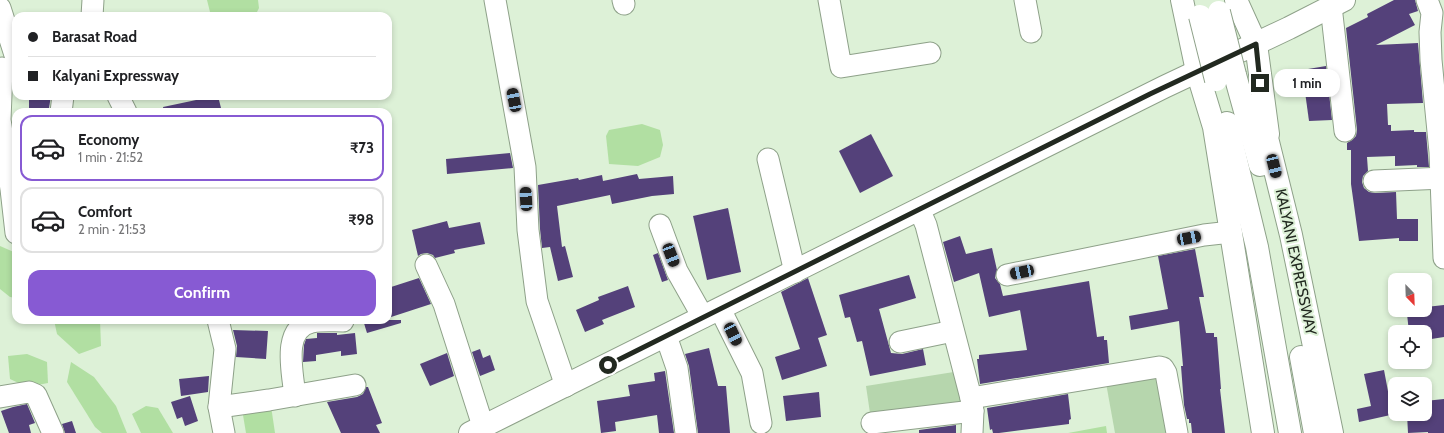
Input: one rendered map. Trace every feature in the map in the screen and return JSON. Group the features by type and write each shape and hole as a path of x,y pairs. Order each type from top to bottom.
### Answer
{"main road":[{"path":"1182,0 1216,76 1275,219 1315,433"},
{"path":"476,430 920,209 1216,76 1256,44 1338,3"},
{"path":"1214,6 1216,76 1214,127 1263,433"},
{"name":"KALYANI EXPRESSWAY","path":"1214,6 1256,44 1268,134 1267,138 1291,235 1332,433"},
{"path":"1216,76 1257,247 1290,433"}],"street":[{"path":"92,12 93,0"},
{"path":"495,0 525,167 528,230 537,301 566,386"},
{"path":"829,0 841,67 930,53"},
{"path":"1025,0 1032,32"},
{"path":"1427,0 1432,14 1430,32 1437,60 1444,258"},
{"path":"1338,3 1345,131"},
{"path":"0,8 8,66 0,120 12,198"},
{"path":"768,158 795,272"},
{"path":"1374,181 1442,178"},
{"path":"920,209 926,225 972,404 972,433"},
{"path":"660,225 677,271 712,313 752,373 761,423"},
{"path":"1007,275 1196,237 1231,232"},
{"path":"426,265 444,304 476,430"},
{"path":"219,324 225,349 219,406 224,433"},
{"path":"295,396 291,357 293,337 301,326 306,324"},
{"path":"900,342 953,331"},
{"path":"666,336 677,368 686,433"},
{"path":"872,423 1159,367 1163,368 1166,373 1177,433"},
{"path":"219,406 295,396 355,385"},
{"path":"0,397 32,392 36,395 53,433"}],"shaded area":[{"path":"207,0 258,0 259,8 257,12 210,12"},
{"path":"642,124 660,130 663,145 660,157 638,166 609,164 606,136 609,130"},
{"path":"0,246 12,251 12,297 0,289"},
{"path":"55,324 100,324 101,346 79,354 57,334"},
{"path":"27,354 47,362 48,383 27,387 10,379 8,356"},
{"path":"71,362 94,377 116,406 127,433 102,433 95,427 67,382"},
{"path":"960,371 969,405 871,420 866,386"},
{"path":"1161,373 1170,433 1115,433 1106,383"},
{"path":"146,406 158,408 173,433 141,433 132,414"},
{"path":"271,406 275,433 246,433 242,409"},
{"path":"1106,426 1107,433 1068,433"}],"building":[{"path":"1394,0 1415,0 1418,11 1409,14 1415,25 1376,45 1418,43 1423,103 1387,104 1388,125 1391,125 1391,131 1414,130 1414,132 1426,132 1429,167 1417,167 1417,165 1395,166 1395,156 1367,157 1368,171 1363,176 1362,182 1364,188 1369,192 1375,193 1396,192 1397,219 1418,219 1418,241 1399,241 1399,238 1359,241 1351,184 1351,150 1347,150 1347,143 1356,136 1357,130 1346,28 1368,17 1367,14"},
{"path":"1326,66 1332,120 1309,121 1302,70"},
{"path":"29,100 50,100 49,108 29,108"},
{"path":"196,100 219,100 221,108 163,108"},
{"path":"871,134 893,176 860,193 839,151"},
{"path":"510,153 513,168 447,174 446,159"},
{"path":"637,174 639,179 673,176 674,194 652,196 612,204 610,195 557,206 562,247 565,246 573,277 558,281 550,247 542,248 538,185 578,178 579,180 602,175 603,181"},
{"path":"728,208 741,272 707,280 693,216"},
{"path":"447,221 449,228 480,222 485,244 454,250 455,253 435,258 433,255 427,253 418,256 412,230"},
{"path":"960,236 966,254 992,248 997,270 995,278 1000,284 1003,296 1089,281 1097,337 1104,336 1104,340 1107,340 1109,363 980,384 977,359 979,359 979,355 1027,350 1020,310 989,317 979,273 954,282 943,242"},
{"path":"1195,249 1204,297 1199,297 1206,333 1214,333 1214,337 1217,337 1220,389 1225,433 1192,433 1191,423 1189,423 1189,419 1187,419 1184,405 1181,366 1183,366 1179,321 1131,330 1129,316 1168,309 1158,256"},
{"path":"658,253 668,280 662,282 653,255"},
{"path":"909,275 916,298 879,309 891,353 902,354 923,349 926,365 870,376 862,341 857,342 850,317 845,318 839,295"},
{"path":"419,278 431,304 392,317 392,287"},
{"path":"808,278 827,335 818,338 827,366 782,380 775,357 800,349 781,292"},
{"path":"628,286 635,307 602,320 604,324 585,332 576,310 599,300 598,297"},
{"path":"1444,305 1444,337 1432,339 1432,325 1408,325 1407,317 1432,317 1432,306"},
{"path":"392,320 401,320 401,323 367,333 364,324 392,324"},
{"path":"233,330 268,331 266,359 236,357 237,346"},
{"path":"317,333 337,333 337,335 355,333 357,354 341,356 341,351 316,355 316,361 303,362 304,345 306,339 317,338"},
{"path":"709,348 718,386 726,386 730,433 698,433 689,366 685,354"},
{"path":"480,349 483,358 490,355 495,370 480,376 472,352"},
{"path":"447,353 454,376 430,386 420,364"},
{"path":"1384,370 1388,391 1388,416 1359,422 1357,409 1371,406 1364,374"},
{"path":"665,371 674,433 659,433 657,415 615,422 616,431 601,433 597,401 630,396 628,385 655,381 654,373"},
{"path":"209,376 208,392 181,396 179,379"},
{"path":"366,387 368,387 382,423 376,425 380,433 341,433 327,402 357,397 363,394"},
{"path":"819,392 821,417 786,421 783,396"},
{"path":"1068,394 1071,419 1069,420 1069,424 999,433 993,433 992,429 990,430 987,408"},
{"path":"190,396 198,421 185,426 182,417 177,419 171,402"},
{"path":"1444,399 1444,433 1408,433 1407,421 1432,421 1432,400"},
{"path":"27,404 35,423 29,425 31,433 9,433 1,411"},
{"path":"72,421 76,433 65,433 62,424"},
{"path":"956,425 956,433 919,433 919,430"}],"route":[{"path":"608,365 1150,94 1256,44 1260,83"}]}
